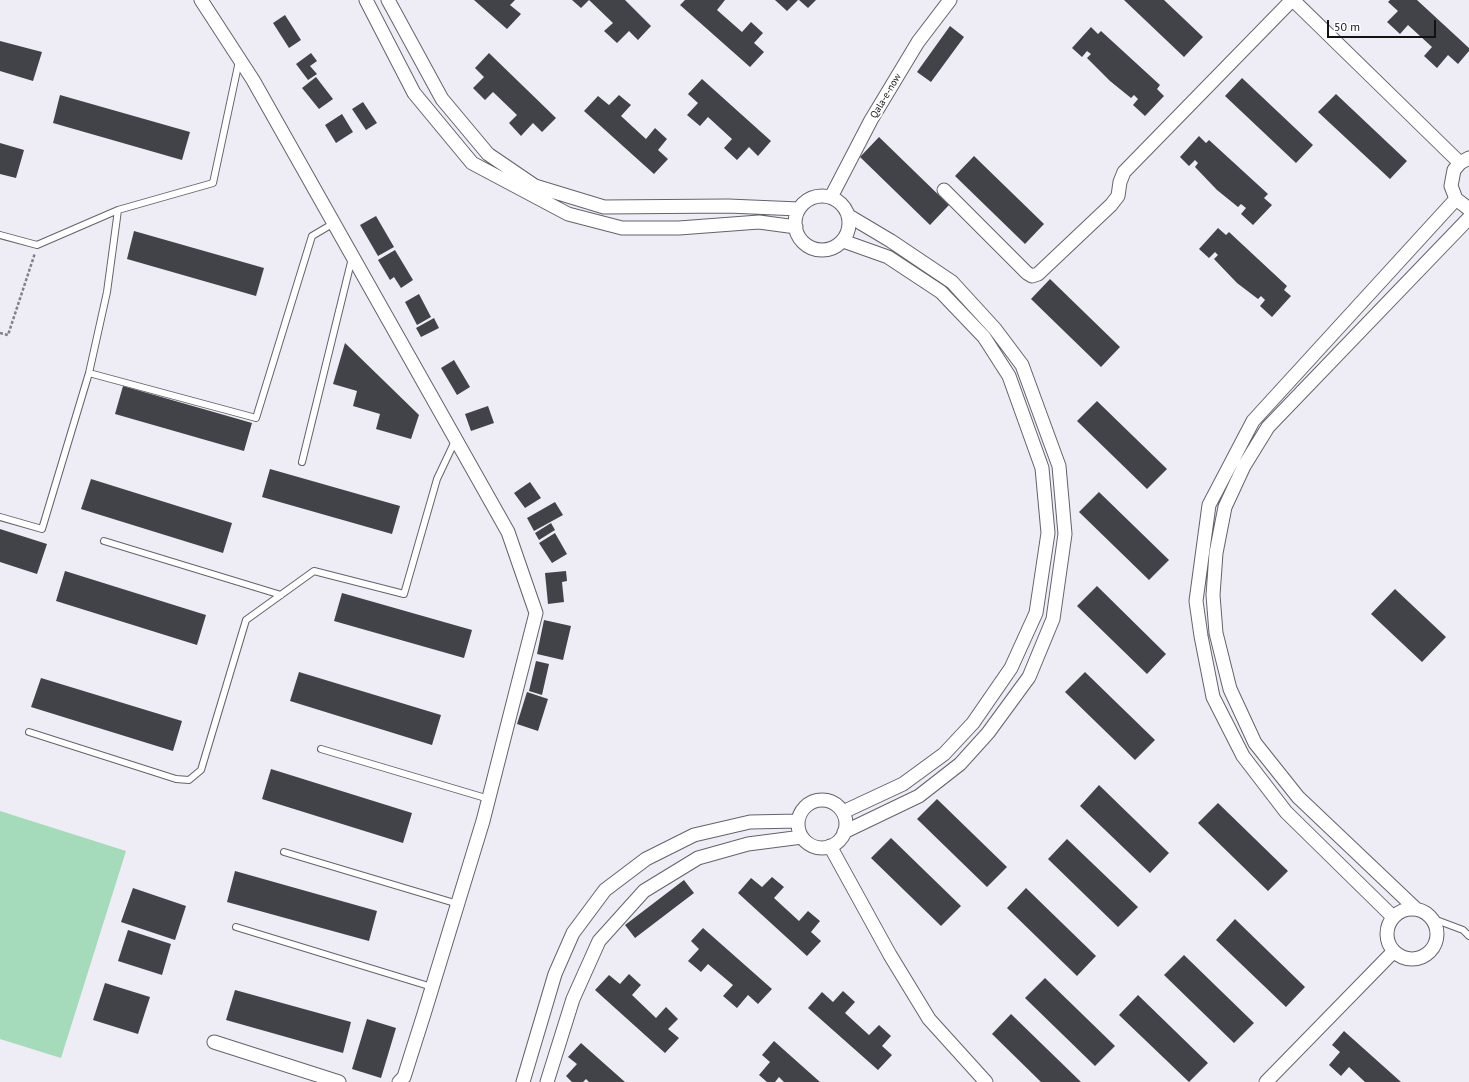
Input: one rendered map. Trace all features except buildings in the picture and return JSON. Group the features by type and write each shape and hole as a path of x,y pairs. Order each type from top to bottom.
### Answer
{"street":[{"path":"201,0 239,59 457,438 508,532 536,613 489,799 404,1077 399,1082"},
{"path":"366,0 414,93 472,163 568,214 622,228 679,228 759,222 796,227"},
{"path":"388,0 442,99 488,154 535,186 604,207 728,206 799,209"},
{"name":"Qala-e-now","path":"831,197 871,120 918,42 950,0"},
{"path":"944,190 1027,273 1032,276 1038,274 1111,205 1118,196 1120,182 1124,172 1292,0 1464,160 1454,170 1451,179 1452,193 1456,199 1469,209"},
{"path":"812,197 831,197 839,201 849,216 848,233 843,241 828,249 811,247 798,236 796,218 799,209 812,197"},
{"path":"1392,917 1286,812 1243,756 1213,697 1196,601 1209,505 1253,421 1456,199"},
{"path":"844,832 919,796 960,764 988,733 1029,677 1053,619 1065,534 1059,466 1022,365 995,328 952,282 891,241 849,216"},
{"path":"1416,909 1399,912 1392,917 1388,924 1386,939 1393,952 1404,959 1412,960 1428,954 1433,948 1437,933 1431,918 1424,912 1416,909 1298,797 1255,743 1230,689 1216,633 1213,595 1216,553 1225,507 1244,466 1268,427 1469,218"},
{"path":"843,241 888,257 941,292 984,337 1009,376 1042,468 1048,533 1036,612 1011,668 973,723 944,754 903,784 843,812"},
{"path":"817,800 832,802 843,812 845,818 844,832 841,838 830,846 814,846 802,837 798,821 804,807 817,800"},
{"path":"523,1082 556,974 570,940 573,933 605,890 646,859 694,835 750,822 798,821"},
{"path":"547,1082 573,999 599,941 644,892 698,858 748,844 802,837"},
{"path":"830,846 890,955 929,1019 986,1082"},
{"path":"1266,1082 1393,952"},
{"path":"214,1042 339,1082"}],"lane":[{"path":"0,235 37,245 118,210 212,183 239,59"},
{"path":"0,517 42,529 89,373 107,292 118,210"},
{"path":"89,373 256,418 312,236 334,223"},
{"path":"302,462 353,256"},
{"path":"29,732 176,779 189,780 201,770 246,620 314,571 404,594 438,479 457,438"},
{"path":"104,541 281,595"},
{"path":"321,749 489,799"},
{"path":"284,852 458,904"},
{"path":"1431,918 1463,930 1469,936"},
{"path":"236,927 432,987"}],"path":[{"path":"0,333 8,335 37,245"}],"green space":[{"path":"0,811 126,851 61,1058 0,1039"}]}
